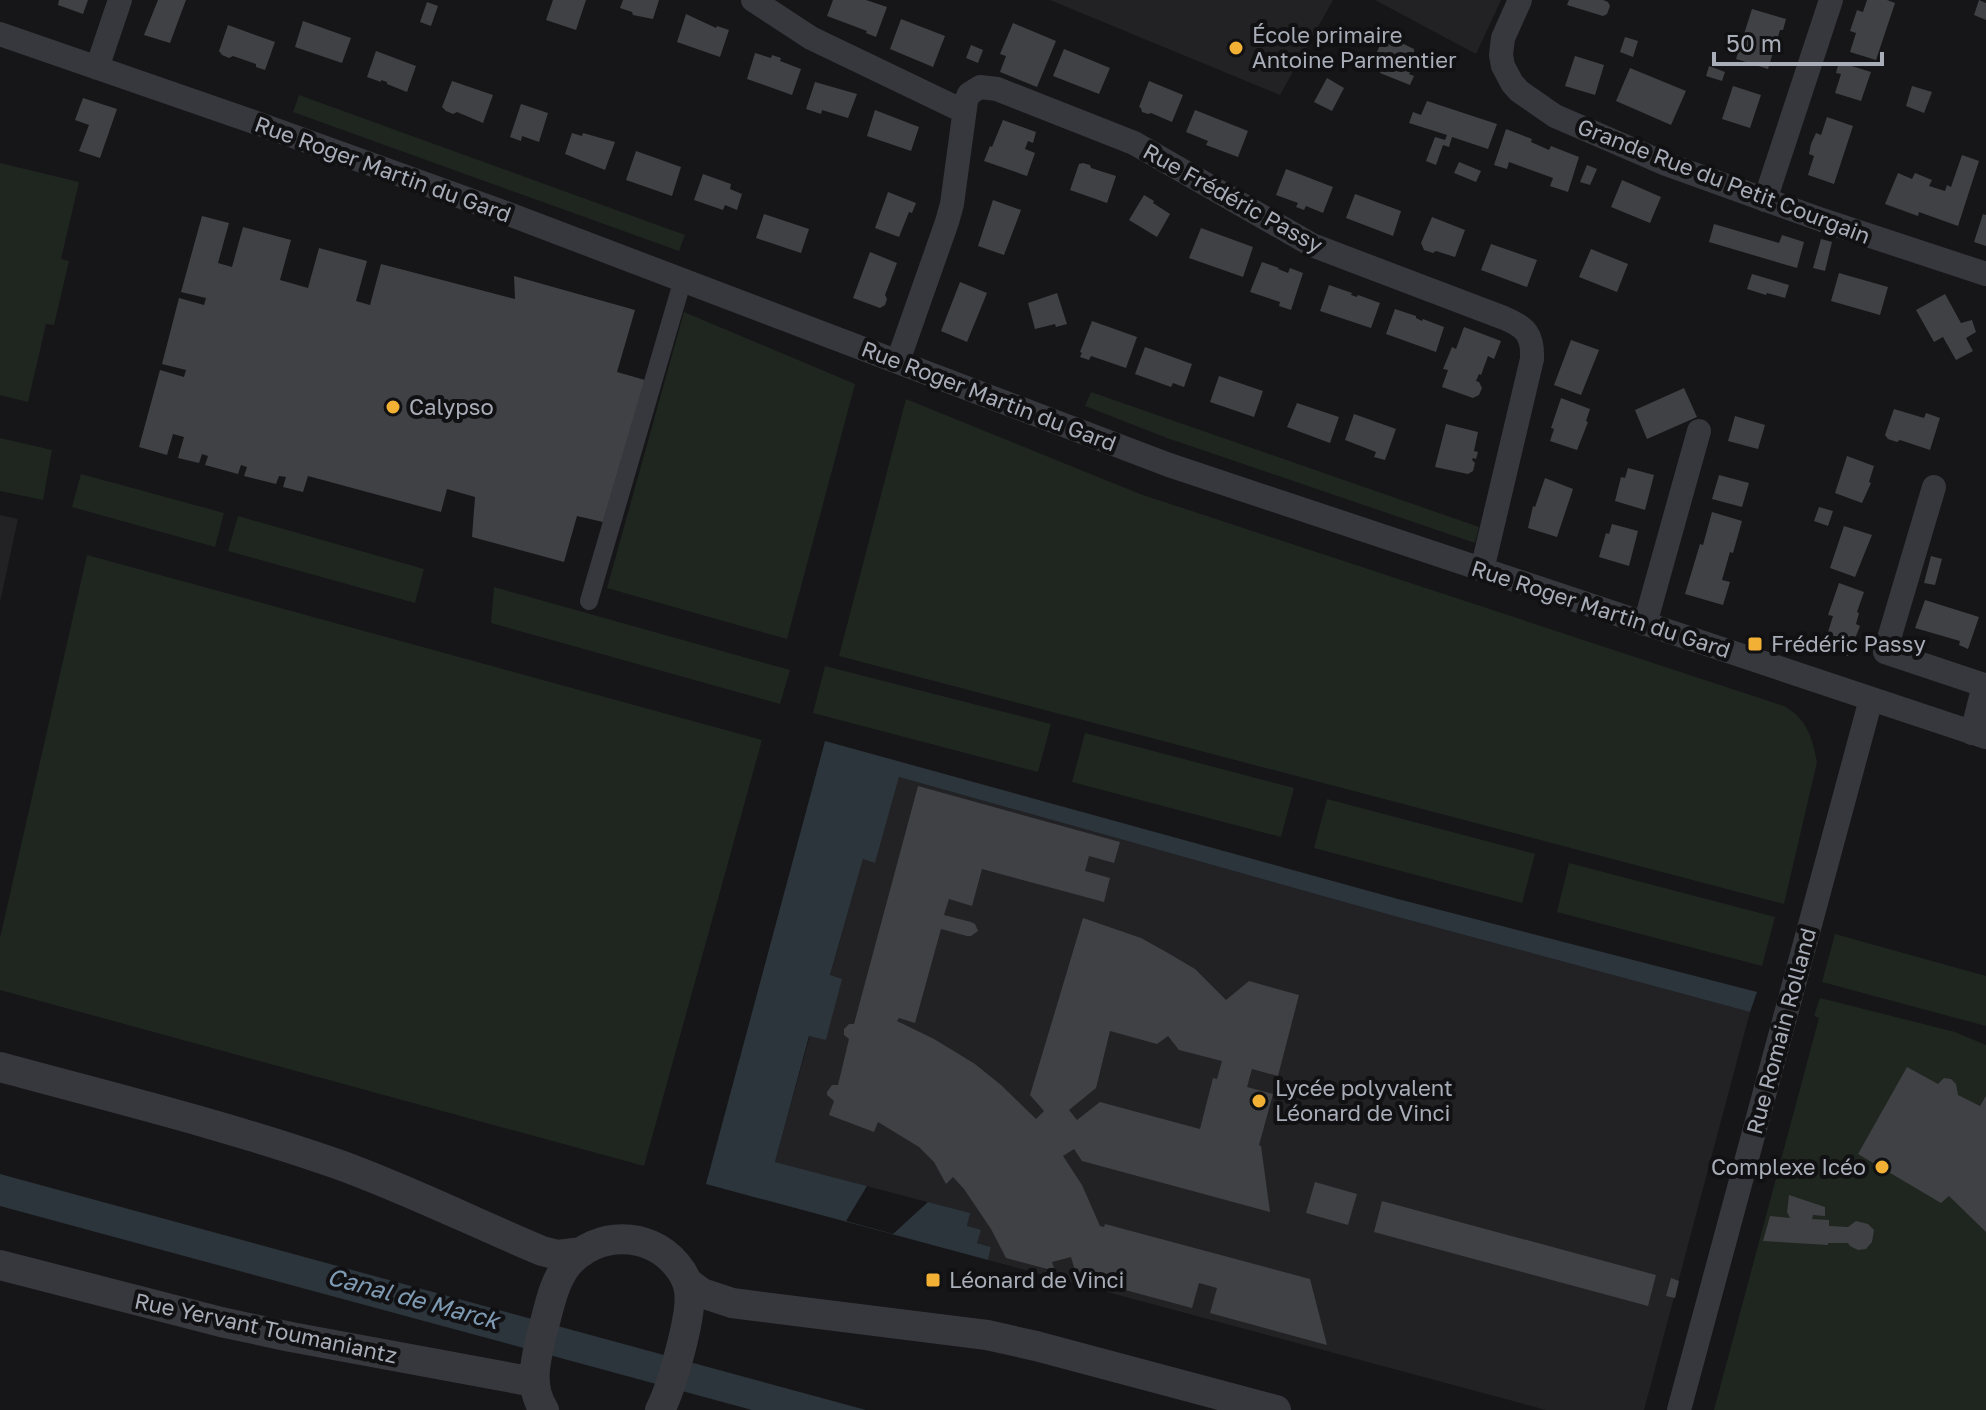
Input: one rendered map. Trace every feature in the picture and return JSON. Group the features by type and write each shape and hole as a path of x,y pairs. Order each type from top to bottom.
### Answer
{"street":[{"path":"97,68 120,0"},
{"path":"753,0 811,38 963,111 952,204 898,361"},
{"name":"Grande Rue du Petit Courgain","path":"1520,0 1503,38 1501,55 1507,74 1519,91 1544,110 1666,164 1986,274"},
{"path":"1765,200 1831,0"},
{"name":"Rue Roger Martin du Gard","path":"0,34 402,175 1150,458 1979,735"},
{"name":"Rue Frédéric Passy","path":"963,111 969,94 980,87 987,86 1026,100 1134,143 1312,245 1504,318 1525,329 1533,347 1532,359 1482,570"},
{"path":"589,601 683,279"},
{"path":"1645,624 1699,431"},
{"path":"1934,487 1885,652 1985,685 1979,735"},
{"name":"Rue Romain Rolland","path":"1679,1410 1871,699"},
{"path":"0,1067 307,1154 380,1181 542,1251 558,1255 582,1252"},
{"path":"538,1384 550,1306 561,1275 569,1263 598,1243 632,1239 656,1247 682,1271 687,1282 690,1303 664,1402"},
{"name":"Rue Yervant Toumaniantz","path":"0,1265 277,1334 538,1384"},
{"path":"687,1282 702,1293 732,1303 1003,1339 1276,1410"}],"shaded area":[{"name":"École primaire Antoine Parmentier","path":"1050,0 1333,0 1280,95"},
{"name":"École primaire Antoine Parmentier","path":"1375,0 1501,0 1476,54"},
{"path":"299,95 685,235 679,251 293,112"},
{"path":"0,163 79,182 61,259 69,261 54,325 46,324 28,402 0,395"},
{"path":"684,312 855,384 787,639 607,588"},
{"path":"1091,392 1479,527 1475,543 1167,438 1085,406"},
{"path":"906,399 1140,494 1784,706 1798,717 1807,730 1817,762 1784,904 839,656"},
{"path":"0,438 52,450 43,500 0,491"},
{"path":"81,474 224,513 215,547 72,507"},
{"path":"0,515 18,519 0,602"},
{"path":"238,516 424,569 415,603 228,551"},
{"path":"87,555 762,740 644,1166 0,990 0,938"},
{"path":"494,587 790,670 780,704 491,623"},
{"path":"825,666 1051,724 1038,772 813,713"},
{"path":"1085,733 1294,788 1281,837 1072,782"},
{"name":"Lycée polyvalent Léonard de Vinci","path":"899,777 1750,1012 1644,1410 1546,1410 988,1260 991,1247 977,1243 967,1226 969,1213 775,1162 810,1035 826,1040 841,979 830,976 863,859 875,862"},
{"path":"1327,799 1535,854 1522,903 1314,848"},
{"path":"1569,863 1775,917 1762,966 1557,912"},
{"path":"1835,934 1986,976 1986,1026 1822,982"},
{"name":"Complexe Icéo","path":"1820,998 1955,1032 1986,1045 1986,1410 1714,1410 1819,1018 1814,1016"}],"water":[{"path":"825,741 1398,899 1757,992 1750,1012 899,777 875,863 863,859 830,975 842,979 826,1040 809,1036 775,1162 970,1213 967,1226 981,1230 977,1243 991,1247 988,1260 706,1184"},
{"name":"Canal de Marck","path":"0,1174 866,1410 752,1410 0,1206"}],"pier":[{"path":"867,1186 928,1202 893,1234 846,1221"}],"building":[{"path":"59,0 88,0 83,14 58,5"},
{"path":"158,0 186,0 170,43 144,35"},
{"path":"553,0 586,0 576,30 546,20"},
{"path":"623,0 659,0 653,19 633,15 620,8"},
{"path":"833,0 866,0 887,7 876,37 827,16"},
{"path":"1569,0 1603,0 1610,6 1603,16 1567,5"},
{"path":"1867,0 1895,3 1876,60 1850,52 1856,33 1850,31 1857,10 1863,12"},
{"path":"1979,0 1986,3 1986,20 1974,15"},
{"path":"427,2 438,6 431,26 420,22"},
{"path":"1752,9 1786,19 1768,69 1736,59"},
{"path":"686,14 716,28 729,30 720,57 677,42"},
{"path":"901,19 945,36 933,67 890,49"},
{"path":"303,21 351,38 342,63 295,47"},
{"path":"1013,23 1056,41 1037,87 1000,72 1006,56 1000,54"},
{"path":"228,25 275,42 265,70 256,67 256,64 222,55 219,51"},
{"path":"1385,35 1414,49 1415,61 1409,74 1414,76 1410,85 1380,73 1384,64 1373,60"},
{"path":"1625,37 1638,41 1633,57 1620,52"},
{"path":"971,45 983,50 978,63 966,58"},
{"path":"1064,49 1110,68 1099,94 1053,76"},
{"path":"376,51 416,66 407,92 367,77"},
{"path":"755,53 781,58 780,61 801,69 792,95 747,79"},
{"path":"1575,56 1604,65 1595,95 1565,86"},
{"path":"1839,62 1871,72 1861,101 1835,93 1841,74 1836,73"},
{"path":"1709,66 1725,72 1722,81 1706,76"},
{"path":"1630,68 1686,91 1671,125 1616,101"},
{"path":"1327,78 1344,88 1332,111 1314,102"},
{"path":"452,81 493,95 483,123 457,112 453,114 442,107"},
{"path":"1149,81 1183,95 1172,122 1142,112 1139,107"},
{"path":"815,82 857,94 848,118 806,109"},
{"path":"1733,86 1761,95 1750,128 1722,119"},
{"path":"1912,86 1932,92 1924,113 1906,106"},
{"path":"83,98 117,109 100,158 79,151 89,125 75,120"},
{"path":"1427,101 1497,124 1488,149 1452,137 1449,147 1443,145 1436,165 1426,161 1435,137 1445,140 1447,135 1409,123 1413,112 1421,115"},
{"path":"521,104 548,113 539,142 522,136 521,141 510,137"},
{"path":"875,110 919,127 911,151 867,136"},
{"path":"1195,110 1248,131 1238,157 1206,145 1208,141 1186,132"},
{"path":"1827,117 1853,126 1834,184 1808,175 1814,156 1809,154 1811,144 1816,133 1821,135"},
{"path":"1003,120 1036,132 1033,143 1028,141 1025,149 1035,153 1027,176 984,161"},
{"path":"1506,129 1532,139 1531,142 1549,150 1551,146 1579,157 1568,192 1550,186 1553,178 1509,162 1507,169 1494,165"},
{"path":"572,133 615,142 605,170 565,154"},
{"path":"636,151 681,167 672,196 626,180"},
{"path":"1962,155 1979,161 1958,226 1885,204 1898,173 1912,179 1915,173 1932,180 1929,186 1945,191 1947,185 1951,187"},
{"path":"1459,162 1481,171 1476,182 1454,173"},
{"path":"1079,164 1116,176 1107,203 1070,190"},
{"path":"1587,165 1597,169 1590,185 1580,182"},
{"path":"1286,169 1333,187 1323,213 1306,206 1304,210 1296,207 1298,203 1276,195"},
{"path":"703,174 731,184 730,189 742,194 737,210 725,205 723,210 694,200"},
{"path":"1622,180 1661,197 1650,223 1611,207"},
{"path":"888,192 916,203 899,237 875,228"},
{"path":"1355,194 1401,211 1393,236 1346,218"},
{"path":"1144,195 1170,214 1157,237 1129,220"},
{"path":"993,200 1021,210 1004,255 978,246"},
{"path":"764,214 809,229 801,253 756,238"},
{"path":"1983,214 1986,215 1986,246 1974,242"},
{"name":"Calypso","path":"202,216 229,223 218,263 232,267 243,227 291,240 280,280 308,288 319,248 367,261 356,301 370,305 381,264 515,299 514,276 635,310 617,372 645,380 603,522 577,516 564,562 472,537 475,497 447,489 441,512 308,476 303,492 283,487 286,477 279,476 276,484 244,476 247,467 241,465 238,474 205,465 208,456 202,454 199,463 178,458 184,437 173,434 167,455 139,447 160,370 184,377 186,370 162,364 179,298 204,305 206,298 181,292"},
{"path":"1432,217 1465,230 1455,257 1424,250 1421,243"},
{"path":"1714,224 1779,243 1782,235 1804,242 1797,268 1709,242"},
{"path":"1201,228 1253,247 1243,277 1189,258"},
{"path":"1821,239 1832,242 1825,271 1813,268"},
{"path":"1491,244 1537,260 1527,287 1481,270"},
{"path":"1591,249 1628,264 1617,292 1579,277"},
{"path":"870,252 897,263 885,295 885,305 880,308 853,298"},
{"path":"1262,262 1288,273 1290,268 1303,273 1291,310 1279,306 1280,302 1250,292"},
{"path":"1839,273 1888,287 1880,315 1831,301"},
{"path":"1752,274 1789,285 1785,298 1747,289"},
{"path":"960,282 987,293 967,342 941,331"},
{"path":"1329,285 1380,303 1371,328 1320,311"},
{"path":"1057,293 1067,324 1035,329 1028,303"},
{"path":"1945,294 1961,323 1972,320 1976,332 1966,338 1973,351 1956,360 1943,337 1934,342 1916,310"},
{"path":"1395,309 1444,327 1436,352 1386,334"},
{"path":"1092,321 1137,337 1126,368 1091,356 1089,360 1080,357"},
{"path":"1464,327 1501,341 1494,359 1488,356 1479,374 1476,381 1482,388 1479,395 1473,398 1442,387 1448,370 1443,369 1452,347 1456,349"},
{"path":"1571,340 1599,350 1581,395 1554,385"},
{"path":"1145,347 1192,364 1184,387 1173,383 1171,387 1135,374"},
{"path":"1219,376 1263,391 1254,417 1210,402"},
{"path":"1684,388 1697,417 1647,439 1635,410"},
{"path":"1561,398 1590,409 1577,450 1550,441"},
{"path":"1297,403 1339,417 1330,443 1287,427"},
{"path":"1894,409 1924,418 1926,413 1940,418 1930,450 1888,439 1885,435"},
{"path":"1354,414 1396,429 1385,460 1374,457 1376,452 1345,440"},
{"path":"1735,416 1765,425 1758,449 1728,441"},
{"path":"1446,424 1478,432 1474,451 1478,452 1476,459 1472,460 1475,463 1473,471 1468,474 1435,467"},
{"path":"1847,456 1874,466 1862,503 1835,493"},
{"path":"1628,468 1654,475 1645,510 1615,501 1621,477 1625,478"},
{"path":"1719,475 1749,483 1742,507 1712,499"},
{"path":"1545,478 1573,489 1557,537 1528,528"},
{"path":"1819,507 1833,511 1828,526 1814,521"},
{"path":"1712,512 1742,521 1722,580 1730,582 1723,605 1685,594"},
{"path":"1612,524 1638,531 1629,566 1599,557"},
{"path":"1844,526 1872,535 1855,577 1830,568"},
{"path":"1931,556 1942,559 1935,585 1924,583"},
{"path":"1839,583 1864,592 1857,612 1856,624 1860,626 1848,656 1823,648 1833,616 1828,615"},
{"path":"1925,600 1979,617 1968,649 1959,645 1960,641 1915,628"},
{"path":"918,786 1120,842 1114,863 1089,856 1085,871 1110,878 1104,902 982,869 972,906 949,899 944,915 971,922 978,931 967,936 941,929 915,1023 899,1018 897,1021 975,1064 1036,1119 1044,1111 1030,1095 1083,918 1141,938 1168,953 1195,969 1226,1000 1249,981 1299,995 1278,1076 1252,1069 1247,1087 1273,1094 1259,1145 1270,1212 1082,1161 1074,1149 1063,1156 1082,1185 1100,1226 1104,1227 1105,1224 1310,1279 1327,1345 1210,1313 1217,1288 1199,1283 1192,1308 1077,1277 1071,1257 1052,1262 1055,1271 1006,1258 964,1189 953,1177 946,1184 934,1162 919,1147 878,1122 874,1132 829,1115 834,1101 827,1092 832,1085 838,1085 849,1039 844,1035 844,1029 854,1024","holes":["1110,1031 1157,1044 1168,1036 1179,1050 1222,1061 1217,1079 1213,1078 1200,1129 1100,1102 1077,1120 1069,1110 1096,1088"]},
{"path":"1907,1067 1938,1084 1944,1078 1951,1079 1956,1084 1958,1095 1980,1106 1986,1096 1986,1232 1949,1196 1941,1203 1858,1154"},
{"path":"1315,1182 1357,1194 1348,1225 1306,1213"},
{"path":"1789,1195 1825,1207 1825,1216 1813,1215 1812,1219 1829,1220 1829,1226 1848,1227 1856,1221 1868,1224 1874,1230 1872,1242 1866,1249 1858,1250 1848,1243 1828,1245 1763,1241 1770,1216 1790,1218 1787,1212"},
{"path":"1382,1201 1656,1275 1648,1306 1374,1232"},
{"path":"1671,1278 1679,1281 1675,1298 1666,1296"}],"place":[{"name":"École primaire Antoine Parmentier","path":"1236,48"},
{"name":"Calypso","path":"393,407"},
{"name":"Frédéric Passy","path":"1755,644"},
{"name":"Lycée polyvalent Léonard de Vinci","path":"1259,1101"},
{"name":"Complexe Icéo","path":"1882,1167"},
{"name":"Léonard de Vinci","path":"933,1280"}]}
